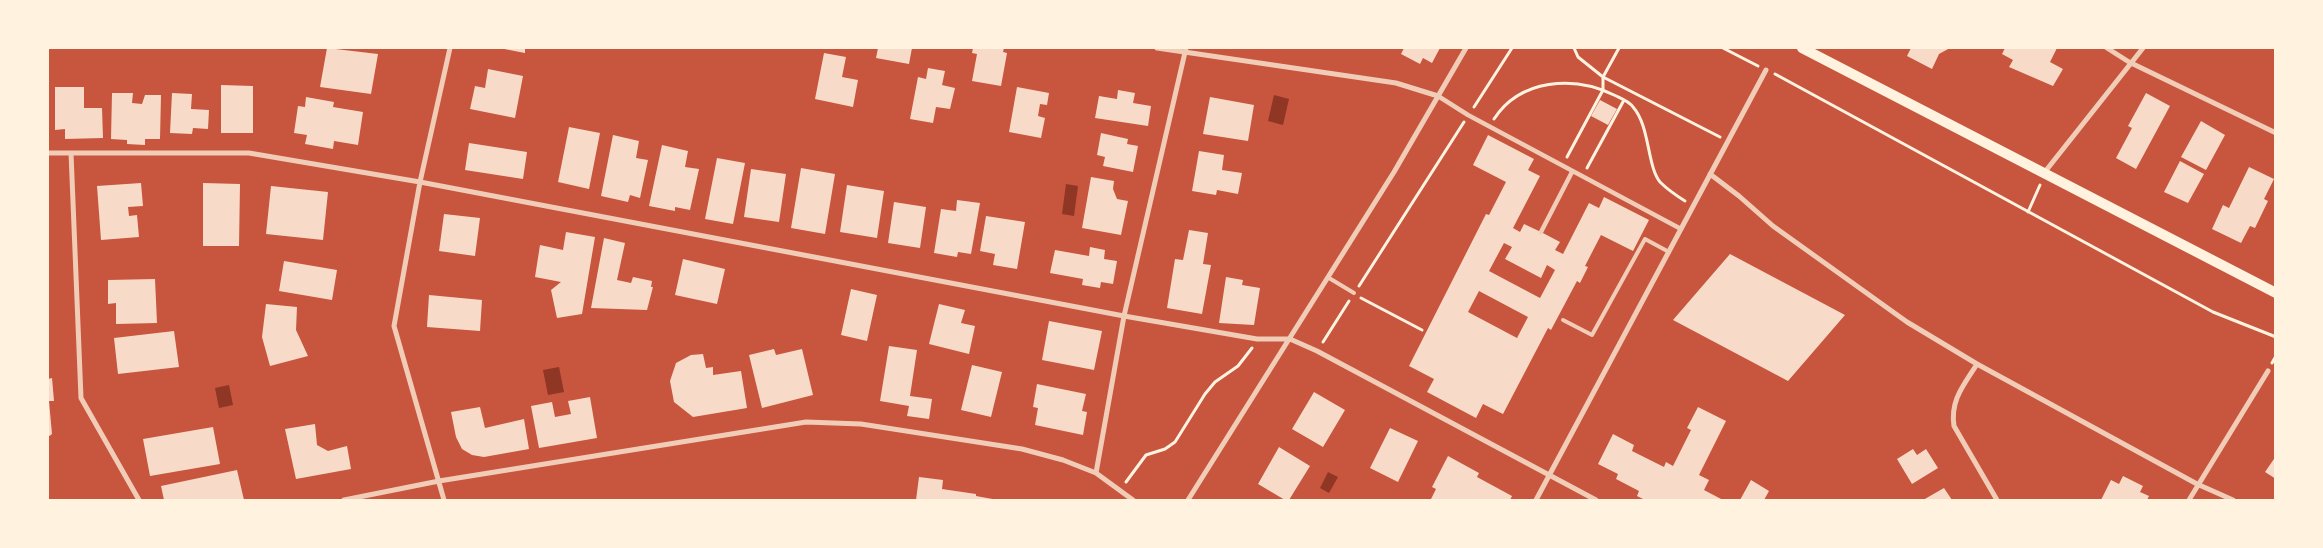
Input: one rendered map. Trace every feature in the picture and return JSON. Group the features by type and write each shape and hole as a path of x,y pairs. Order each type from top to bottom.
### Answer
{"main road":[{"path":"1802,48 2276,293"}],"street":[{"path":"444,500 394,326 420,182 450,48"},
{"path":"1157,48 1185,50 1396,83 1438,96 1468,115 1572,172 1682,229"},
{"path":"1188,500 1329,278 1466,48"},
{"path":"2107,48 2129,62 2276,133"},
{"path":"2043,174 2129,62 2143,48"},
{"path":"1096,473 1124,316 1185,50"},
{"path":"1536,500 1766,70"},
{"path":"48,153 249,153 420,182 1124,316 1257,339 1290,339 1317,351 1596,500"},
{"path":"71,153 82,398 139,500"},
{"path":"1541,232 1572,172"},
{"path":"1710,174 1740,196 1773,226 1900,316 1977,364 2197,484 2233,500"},
{"path":"1977,364 1954,404 1952,412 1954,426 1998,500"},
{"path":"2189,500 2268,370"},
{"path":"344,500 439,481 806,422 861,424 1022,450 1063,460 1096,473 1132,500"}],"lane":[{"path":"1563,320 1592,335 1645,239 1669,252"},
{"path":"1329,278 1354,294"}],"path":[{"path":"1317,351 1512,48"},
{"path":"1574,48 1578,57 1603,77 1727,141"},
{"path":"1562,166 1604,90 1603,77 1619,48"},
{"path":"1723,48 2213,312 2276,337"},
{"path":"1490,126 1500,110 1520,93 1543,84 1568,83 1604,90 1634,107 1647,137 1660,181 1693,207"},
{"path":"1582,177 1624,100"},
{"path":"2028,212 2039,192"},
{"path":"1354,294 1422,330"},
{"path":"1120,490 1146,455 1165,449 1174,442 1205,394 1215,382 1238,366 1257,339"}],"shaded area":[{"path":"1274,95 1289,99 1283,125 1268,121"},
{"path":"1066,184 1078,186 1074,216 1062,214"},
{"path":"559,367 564,392 548,395 543,370"},
{"path":"229,385 233,405 219,408 215,388"},
{"path":"1328,472 1338,477 1329,493 1320,488"}],"building":[{"path":"327,48 378,54 371,94 320,87"},
{"path":"499,48 525,48 525,53"},
{"path":"878,48 912,48 909,64 876,58"},
{"path":"973,48 1004,48 1003,52 1007,53 1001,86 972,81 977,54 972,53"},
{"path":"1404,48 1440,48 1432,63 1423,58 1420,64 1401,54"},
{"path":"1911,48 1950,48 1939,54 1932,69 1907,56"},
{"path":"2005,48 2057,48 2050,62 2063,69 2053,86 2009,67 2013,60 2002,54"},
{"path":"824,53 846,57 842,77 858,80 853,107 815,99"},
{"path":"928,68 945,71 942,85 955,88 950,109 936,107 933,123 910,119 918,77 926,79"},
{"path":"488,69 523,76 515,118 470,109 475,86 485,88"},
{"path":"221,85 253,86 253,133 221,133"},
{"path":"55,87 84,87 84,108 102,108 103,138 65,139 65,129 55,130"},
{"path":"1017,87 1049,93 1047,105 1040,104 1038,116 1045,118 1041,138 1009,132"},
{"path":"1118,90 1135,93 1133,103 1151,106 1148,126 1095,118 1099,96 1117,99"},
{"path":"112,93 133,93 132,103 142,104 145,95 161,95 160,139 145,139 145,145 127,144 127,140 111,139"},
{"path":"172,93 192,94 191,109 209,110 208,129 193,128 192,134 170,133"},
{"path":"2146,93 2170,106 2136,169 2116,158 2132,128 2128,126"},
{"path":"306,97 334,102 333,107 363,112 358,145 334,141 333,149 305,144 307,135 294,133 298,106 305,107"},
{"path":"1210,97 1254,105 1248,141 1203,134"},
{"path":"1600,100 1617,109 1608,125 1591,116"},
{"path":"2201,121 2225,135 2206,170 2181,157"},
{"path":"569,127 600,133 589,189 558,182"},
{"path":"1101,133 1128,139 1127,144 1138,146 1133,172 1103,166 1105,157 1097,155"},
{"path":"613,135 639,141 636,158 648,160 640,198 630,195 628,202 601,196"},
{"path":"1488,135 1534,159 1528,170 1540,176 1513,228 1520,232 1524,224 1541,232 1560,242 1555,250 1563,254 1589,203 1599,208 1604,197 1649,220 1633,251 1601,235 1585,266 1588,267 1580,283 1577,281 1551,330 1548,328 1503,414 1483,404 1476,418 1427,392 1434,379 1409,366 1486,214 1489,215 1506,182 1473,165","holes":["1504,243 1512,247 1505,259 1541,278 1547,265 1555,270 1540,298 1489,271","1479,291 1528,317 1517,338 1468,312"]},
{"path":"469,143 527,152 523,179 465,170"},
{"path":"662,145 688,151 685,167 699,169 690,210 675,207 675,211 649,206"},
{"path":"1199,151 1224,155 1222,170 1242,173 1238,194 1217,190 1216,195 1192,191"},
{"path":"717,158 745,163 733,224 705,219"},
{"path":"2180,161 2204,174 2188,203 2164,192"},
{"path":"2249,167 2274,179 2264,199 2268,201 2255,228 2250,226 2241,243 2212,229 2223,205 2229,208"},
{"path":"801,168 835,174 825,234 791,228"},
{"path":"751,169 786,174 779,222 744,217"},
{"path":"1091,177 1114,181 1113,189 1117,199 1128,201 1121,235 1082,228"},
{"path":"141,183 143,206 128,207 129,216 137,215 139,237 101,240 97,186"},
{"path":"203,183 240,184 239,246 203,246"},
{"path":"847,185 884,191 877,238 840,232"},
{"path":"271,186 328,192 323,240 266,234"},
{"path":"957,200 980,203 971,254 958,252 957,257 934,253 941,209 956,211"},
{"path":"894,202 926,207 920,248 888,243"},
{"path":"444,214 480,218 475,256 439,251"},
{"path":"986,216 1025,222 1017,269 993,265 995,254 980,251"},
{"path":"1189,230 1208,233 1203,264 1211,265 1202,314 1167,308 1175,259 1183,260"},
{"path":"566,232 595,237 582,314 557,318 551,290 561,282 535,277 540,245 563,250"},
{"path":"604,238 625,243 617,280 631,283 633,277 652,281 651,287 653,287 647,310 591,308"},
{"path":"1090,247 1105,250 1104,259 1117,261 1113,284 1101,282 1100,288 1082,285 1083,279 1050,273 1055,250 1089,256"},
{"path":"1730,254 1845,315 1788,381 1673,320"},
{"path":"683,259 725,269 717,304 675,295"},
{"path":"284,261 337,270 332,300 279,291"},
{"path":"1226,277 1243,280 1242,285 1260,288 1254,325 1219,323"},
{"path":"155,279 157,323 116,324 116,303 108,304 108,280"},
{"path":"851,289 877,295 867,341 841,335"},
{"path":"429,295 482,300 480,331 427,327"},
{"path":"266,304 297,307 296,330 308,356 270,366 262,337"},
{"path":"939,304 965,310 961,323 975,326 969,354 929,344"},
{"path":"1049,321 1102,331 1094,370 1042,360"},
{"path":"174,331 179,367 118,374 114,338"},
{"path":"889,346 917,350 910,396 932,399 929,419 907,416 909,406 880,401"},
{"path":"774,349 776,355 802,349 813,395 762,408 749,355"},
{"path":"703,354 706,368 713,367 713,375 741,371 747,408 693,417 674,402 670,381 676,363 691,355"},
{"path":"972,365 1002,372 991,417 961,410"},
{"path":"52,378 54,401 49,401 52,434 48,437 48,379"},
{"path":"1037,384 1086,394 1082,411 1087,412 1083,435 1035,425 1038,408 1033,407"},
{"path":"1314,392 1345,410 1323,447 1292,429"},
{"path":"590,397 597,438 539,448 531,406 552,402 555,417 571,414 568,401"},
{"path":"480,407 485,428 524,419 529,449 484,457 472,455 462,449 456,437 451,412"},
{"path":"1698,407 1726,421 1699,475 1709,480 1704,490 1723,500 1645,500 1637,496 1639,491 1616,479 1618,474 1598,464 1613,434 1634,445 1632,451 1664,467 1666,462 1673,466 1691,430 1687,428"},
{"path":"315,424 317,445 328,451 347,446 351,469 296,479 285,429"},
{"path":"213,427 220,464 150,476 143,439"},
{"path":"1390,428 1418,441 1398,482 1370,468"},
{"path":"1279,447 1310,466 1289,500 1285,500 1258,484"},
{"path":"1913,449 1917,455 1926,449 1938,468 1912,484 1897,459"},
{"path":"1448,456 1479,473 1477,477 1512,496 1510,500 1431,499 1436,489 1432,487"},
{"path":"2276,456 2276,479 2265,472"},
{"path":"237,470 244,500 164,500 161,486"},
{"path":"2123,476 2143,486 2140,492 2149,496 2147,500 2101,500 2111,480 2119,484"},
{"path":"919,477 943,480 942,489 976,494 976,496 998,500 916,500"},
{"path":"1751,480 1769,491 1764,500 1740,500"},
{"path":"1944,488 1952,500 1923,500"}]}
